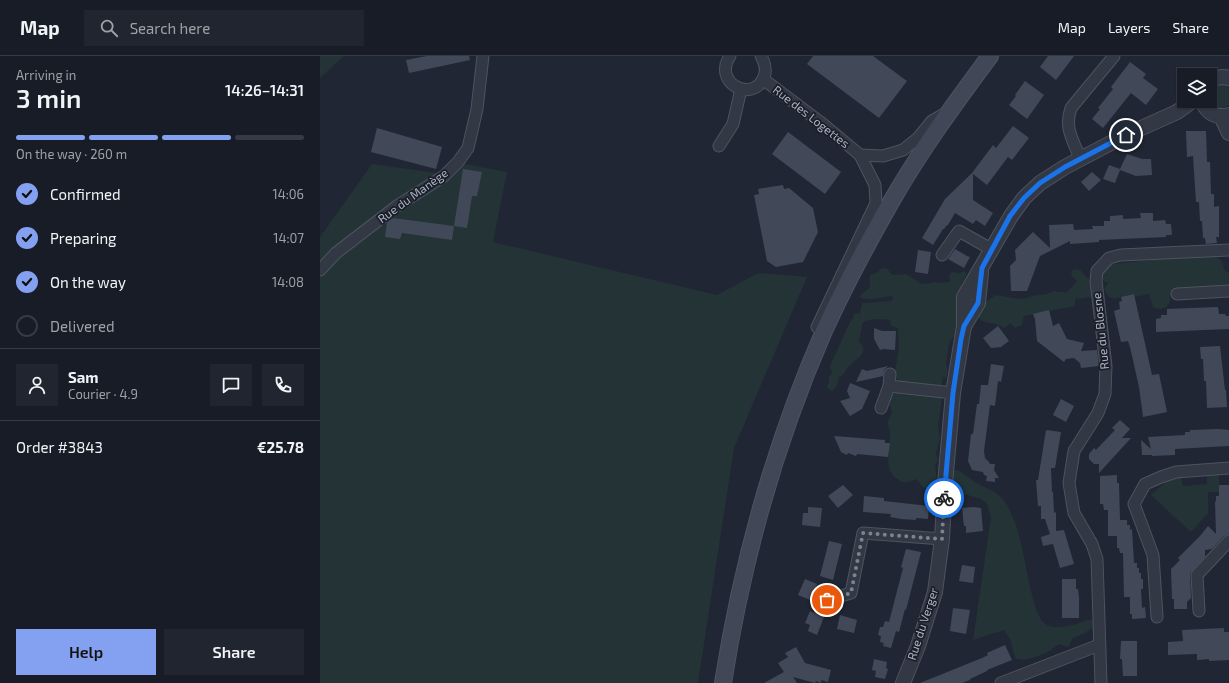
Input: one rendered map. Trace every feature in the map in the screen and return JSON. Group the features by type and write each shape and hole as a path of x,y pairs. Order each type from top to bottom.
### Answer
{"main road":[{"path":"723,683 746,563 759,513 778,451 826,326 862,255 892,201 949,112 990,56"}],"street":[{"name":"Rue du Manège","path":"320,270 336,253 397,206 444,176 458,162 468,148 477,109 483,56"},
{"path":"730,56 725,65 726,76 732,84 741,89 754,88 763,79 766,70 761,56"},
{"path":"1080,158 1068,131 1068,114 1070,108 1114,56"},
{"path":"1217,77 1229,78"},
{"name":"Rue des Logettes","path":"763,79 860,154"},
{"path":"719,146 733,124 741,89"},
{"name":"Rue du Verger","path":"1177,112 1182,108"},
{"name":"Rue du Verger","path":"903,683 918,646 935,592 942,539 953,393 964,326 978,303 982,268 991,249 1010,216 1024,198 1040,183 1054,173 1126,135 1177,112 1193,108"},
{"path":"1208,108 1216,116 1225,115 1229,133"},
{"path":"860,154 883,156 904,150 918,138 932,121 949,112"},
{"path":"802,386 808,354 817,328 876,203 875,185 860,154"},
{"path":"942,254 959,231 991,249"},
{"name":"Rue du Blosne","path":"1101,683 1097,559 1092,544 1074,513 1069,482 1074,451 1098,412 1104,394 1106,366 1096,282 1097,271 1109,258 1120,255 1229,250"},
{"path":"1177,294 1229,291"},
{"path":"881,408 890,374"},
{"path":"888,386 953,393"},
{"path":"1157,616 1153,555 1134,504 1145,484 1161,477 1176,472 1229,468"},
{"path":"827,600 851,593 863,533 942,539"},
{"path":"1199,611 1197,576 1229,541"},
{"path":"1002,683 1099,645"}],"shaded area":[{"path":"320,56 344,56 320,78"},
{"path":"1226,85 1229,88 1229,105 1223,108 1217,108 1217,86"},
{"path":"372,164 452,175 465,164 507,172 493,242 717,295 758,273 807,277 734,448 698,683 320,683 320,237"},
{"path":"1181,257 1217,257 1223,264 1224,270 1229,273 1229,286 1184,288 1174,291 1170,297 1169,304 1165,308 1160,309 1153,307 1149,294 1135,297 1134,294 1113,299 1108,296 1104,289 1108,283 1103,281 1101,274 1106,267 1114,264"},
{"path":"886,268 893,275 906,274 920,283 925,284 949,282 949,275 952,272 959,273 964,271 967,274 961,285 962,295 954,336 949,343 946,364 948,371 946,378 943,377 941,387 898,382 895,373 899,346 898,328 891,326 890,320 879,319 864,322 862,325 859,342 862,346 863,353 839,377 835,388 831,391 827,387 829,376 832,374 830,366 854,314 860,314 862,303 891,301 893,298 892,296 871,299 859,297 869,287 871,274 877,273 881,269"},
{"path":"1074,269 1080,270 1092,282 1092,297 1075,299 1075,306 1024,316 1022,325 1015,328 1010,323 1005,328 996,324 982,321 977,316 983,303 996,295 1019,299 1055,291 1066,293 1077,281 1072,276 1071,272"},
{"path":"897,392 942,398 938,427 940,438 936,453 938,460 935,466 936,482 928,490 924,488 916,479 906,482 901,481 892,475 889,469 888,455 890,432 888,421 892,413 889,401 891,396"},
{"path":"957,470 1001,497 1010,510 1024,555 1030,589 1037,611 1045,624 1061,627 1074,625 1090,619 1093,621 1092,628 1073,638 1069,646 1067,647 1059,644 1038,656 1020,659 1015,658 1010,639 1004,630 973,640 991,517 987,504 981,499 961,493 950,493 953,471"},
{"path":"1219,473 1219,492 1208,492 1208,513 1191,532 1151,495 1173,476 1181,475 1183,486 1207,484 1207,474"}],"building":[{"path":"427,56 469,56 470,60 409,73 406,60"},
{"path":"813,56 873,56 907,81 879,118 807,64"},
{"path":"1048,56 1074,56 1056,80 1040,67"},
{"path":"1130,62 1146,74 1143,78 1158,89 1146,105 1131,93 1103,128 1092,119 1100,109 1098,108 1113,89 1111,87"},
{"path":"1025,81 1044,95 1027,119 1009,105"},
{"path":"1013,126 1029,138 1012,160 1008,157 987,185 973,174 973,200 993,213 985,226 976,220 973,224 955,213 933,245 922,238 945,199 972,173 993,145 996,148"},
{"path":"377,128 442,147 436,169 371,152"},
{"path":"1186,131 1206,131 1207,162 1210,162 1211,194 1214,194 1214,207 1219,206 1219,237 1216,237 1217,243 1206,244 1205,238 1203,238 1199,202 1196,202 1193,156 1187,157"},
{"path":"788,132 841,172 825,194 772,154"},
{"path":"1127,154 1142,159 1151,159 1152,175 1136,176 1120,170 1115,183 1103,179 1109,165 1120,169"},
{"path":"463,169 482,172 477,196 472,196 467,228 454,226"},
{"path":"1092,172 1101,180 1089,191 1081,182"},
{"path":"783,185 784,189 789,188 813,208 818,232 803,262 776,267 767,261 754,195 759,194 758,189"},
{"path":"1140,213 1153,213 1153,221 1165,220 1166,224 1171,224 1172,235 1166,235 1166,237 1099,240 1099,242 1070,244 1070,241 1040,256 1027,291 1011,291 1010,266 1016,260 1015,250 1033,232 1050,248 1049,225 1073,224 1074,230 1093,229 1092,226 1104,226 1104,221 1110,221 1110,216 1123,215 1123,219 1141,218"},
{"path":"393,218 454,226 452,240 402,233 400,239 385,237 387,222"},
{"path":"955,249 970,257 964,268 948,259"},
{"path":"918,250 931,252 928,274 915,272"},
{"path":"1134,294 1152,375 1159,374 1167,412 1143,417 1139,387 1130,347 1128,341 1121,342 1114,311 1120,309 1119,302 1122,301 1121,297"},
{"path":"1218,307 1219,314 1229,316 1229,329 1156,332 1156,319 1161,318 1161,315 1167,315 1167,309"},
{"path":"1049,310 1053,326 1059,323 1067,339 1084,343 1081,351 1097,350 1099,366 1081,368 1080,363 1074,358 1066,359 1064,362 1037,341 1035,319 1033,314"},
{"path":"998,326 1009,341 1001,347 991,348 983,338"},
{"path":"874,328 882,331 896,331 895,350 880,350 874,339"},
{"path":"1220,346 1227,407 1207,408 1206,381 1204,381 1203,359 1201,359 1200,347"},
{"path":"991,364 1004,366 1001,382 998,381 995,406 990,405 984,451 985,458 990,464 995,464 994,470 999,478 995,478 995,482 986,481 987,476 984,475 983,472 972,470 968,461 971,434 973,434 981,385 988,385"},
{"path":"888,366 884,370 883,376 856,382 862,369 867,371"},
{"path":"850,383 870,391 862,409 850,416 840,401 850,398 847,391"},
{"path":"1061,399 1074,406 1066,422 1053,415"},
{"path":"1120,420 1130,429 1122,438 1131,438 1099,473 1099,464 1094,464 1089,459 1089,454 1094,448 1096,450 1115,430 1112,428"},
{"path":"1046,430 1061,432 1055,468 1051,468 1054,513 1056,512 1056,531 1064,530 1074,564 1060,568 1053,544 1043,546 1041,537 1050,534 1045,519 1041,519 1041,506 1038,506 1036,480 1038,480"},
{"path":"1190,430 1229,430 1229,446 1175,449 1175,455 1142,455 1141,440 1151,449 1148,437 1185,435 1185,432 1190,432"},
{"path":"834,436 885,440 885,443 890,443 888,457 857,454 856,456 848,453 847,455 841,452"},
{"path":"1117,475 1117,483 1119,483 1120,520 1127,520 1127,525 1130,525 1130,530 1132,529 1134,563 1137,563 1139,573 1141,573 1141,579 1143,579 1143,589 1141,589 1142,608 1145,607 1146,618 1132,619 1132,614 1130,614 1130,597 1124,597 1123,553 1120,553 1119,548 1117,548 1117,536 1108,536 1108,510 1104,510 1103,504 1100,504 1100,476"},
{"path":"843,485 853,495 838,508 828,496"},
{"path":"1219,485 1229,485 1229,534 1224,536 1212,549 1205,550 1205,557 1190,573 1191,598 1187,602 1187,609 1174,609 1174,599 1172,599 1171,569 1180,560 1178,558 1208,526 1216,534 1215,502 1216,496 1219,496"},
{"path":"864,496 884,498 884,501 929,506 928,519 901,519 890,517 891,514 863,512"},
{"path":"808,507 822,508 820,527 802,525 803,513 808,513"},
{"path":"962,508 981,508 983,531 966,533"},
{"path":"829,541 842,544 833,580 820,576"},
{"path":"906,549 921,552 906,610 905,609 899,632 896,631 891,648 883,646 884,643 880,642 881,636 878,635 880,627 883,627 885,621 889,622 903,568 901,567"},
{"path":"962,565 975,567 973,583 959,581"},
{"path":"805,579 817,584 810,600 798,595"},
{"path":"1062,579 1076,579 1076,589 1078,589 1079,598 1079,618 1062,618"},
{"path":"953,608 970,610 966,634 950,631"},
{"path":"810,611 824,617 817,635 808,631 810,625 805,623"},
{"path":"840,615 857,620 854,633 837,629"},
{"path":"1224,628 1224,632 1229,632 1229,660 1197,660 1197,654 1168,655 1168,642 1183,641 1182,630"},
{"path":"1121,641 1137,641 1137,676 1123,676 1122,659 1120,659"},
{"path":"1005,645 1012,660 987,670 970,680 962,683 920,683 982,658 988,655 987,653"},
{"path":"796,647 805,663 831,670 828,682 821,680 821,683 816,681 815,683 793,677 797,683 764,683 784,672 778,663 788,657 785,653"},
{"path":"874,659 887,662 886,668 888,669 885,679 875,677 876,671 872,670"}],"way so far":[{"path":"827,600 851,593 863,533 942,539 944,498"}],"route":[{"path":"944,498 953,393 961,339 964,326 978,303 982,268 991,249 1010,216 1024,198 1040,183 1080,158 1126,135"}]}
